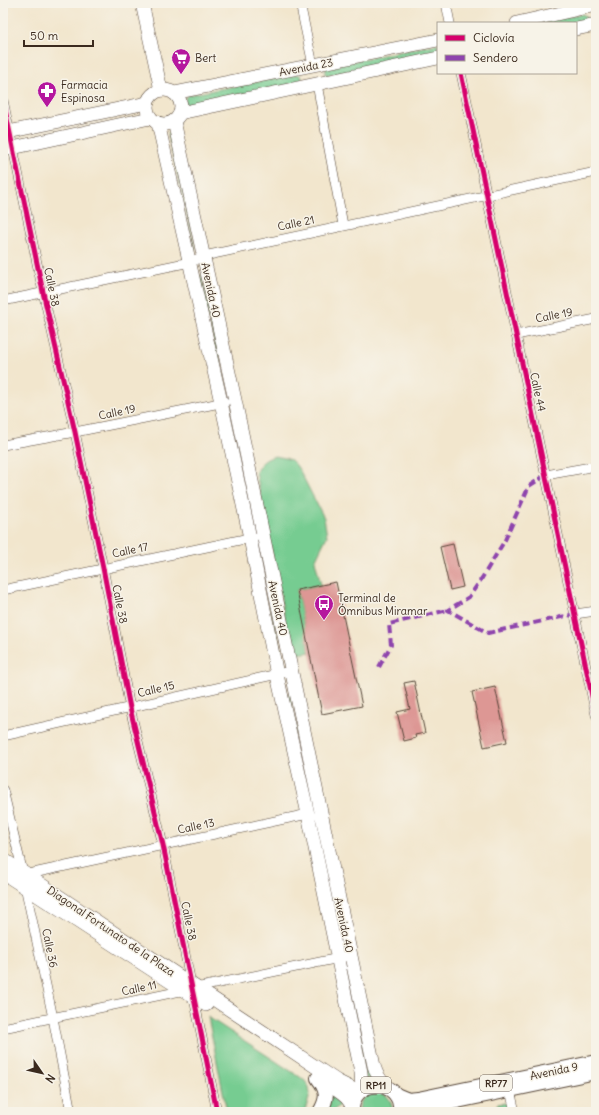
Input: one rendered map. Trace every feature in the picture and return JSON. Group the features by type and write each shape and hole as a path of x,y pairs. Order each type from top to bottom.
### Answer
{"main road":[{"path":"142,3 160,90"},
{"path":"522,22 595,8"},
{"path":"577,30 596,25"},
{"name":"Avenida 23","path":"174,93 437,40"},
{"name":"Avenida 23","path":"177,117 317,84 437,58"},
{"path":"313,65 317,84"},
{"path":"6,133 148,103 152,95 160,90 174,93"},
{"name":"Avenida 40","path":"174,93 180,102 181,107 177,117 204,256 376,1073 379,1079 393,1092"},
{"name":"Avenida 40","path":"148,103 147,108 154,120 190,262 222,402 277,674 338,959 360,1072 361,1090"},
{"path":"8,149 154,120 166,124 177,117"},
{"name":"Diagonal Fortunato de la Plaza","path":"3,859 16,877 342,1084 356,1090 361,1090"},
{"name":"Diagonal Fortunato de la Plaza","path":"192,990 343,1095 349,1101 351,1110"},
{"name":"Avenida 9","path":"393,1092 408,1100 418,1099 596,1062"},
{"name":"Avenida 9","path":"411,1112 419,1109 596,1072"},
{"path":"318,1078 324,1086 326,1094 325,1101 320,1112"},
{"name":"RP11","path":"351,1110 356,1095 361,1090 373,1085 379,1085 393,1092 399,1102 400,1112"}],"street":[{"path":"300,3 313,65"},
{"path":"446,3 450,22"},
{"name":"Calle 44","path":"461,74 596,715"},
{"path":"317,84 343,226"},
{"name":"Calle 38","path":"3,100 8,149 75,432 130,708 163,845 217,1112"},
{"name":"Calle 21","path":"3,300 190,262 204,256 596,172"},
{"name":"Calle 19","path":"516,335 596,319"},
{"name":"Calle 19","path":"3,446 235,400"},
{"path":"546,475 596,466"},
{"name":"Calle 17","path":"3,590 263,535"},
{"path":"575,614 596,611"},
{"name":"Calle 15","path":"3,736 291,671"},
{"name":"Calle 36","path":"3,790 16,877 53,1018 71,1112"},
{"path":"308,814 323,821"},
{"name":"Calle 13","path":"16,877 308,814"},
{"name":"Calle 11","path":"3,1028 351,956"},
{"path":"510,1090 515,1112"}],"green space":[{"path":"583,14 586,21 577,23 540,22"},
{"path":"437,44 437,54 326,76 328,66"},
{"path":"298,74 302,78 300,83 186,105 185,103 185,98 188,95"},
{"path":"170,133 196,250 168,134"},
{"path":"200,276 202,276 226,388 224,389"},
{"path":"275,456 291,460 300,471 324,518 327,536 315,561 321,585 297,590 310,652 292,655 256,472 263,462 268,458"},
{"path":"260,554 284,668 282,669 282,668"},
{"path":"290,694 313,808 287,695"},
{"path":"349,974 372,1077 366,1079 346,975"},
{"path":"208,1017 303,1079 308,1087 310,1095 304,1112 227,1112"},
{"path":"369,1093 386,1095 391,1103 392,1112 359,1112 361,1101"},
{"path":"330,1094 340,1104 334,1110 325,1112"},
{"path":"507,1103 509,1112 499,1112 497,1104"}],"building":[{"path":"453,544 463,587 450,590 440,547"},
{"name":"Terminal de Ómnibus Miramar","path":"336,582 362,706 322,714 297,590"},
{"path":"414,681 425,733 415,735 416,738 404,741 397,712 410,709 404,683"},
{"path":"495,687 507,742 484,747 472,692"}],"marked path":[{"path":"546,475 529,486 505,540 469,597 448,610 488,633 575,614"},
{"path":"379,667 391,645 389,624 448,610"}],"cycle path":[{"path":"461,74 596,715"},
{"path":"3,100 43,292 75,432 130,708 163,845 217,1112"}],"place":[{"name":"Bert","path":"181,75"},
{"name":"Farmacia Espinosa","path":"47,108"},
{"name":"Terminal de Ómnibus Miramar","path":"324,621"}]}
